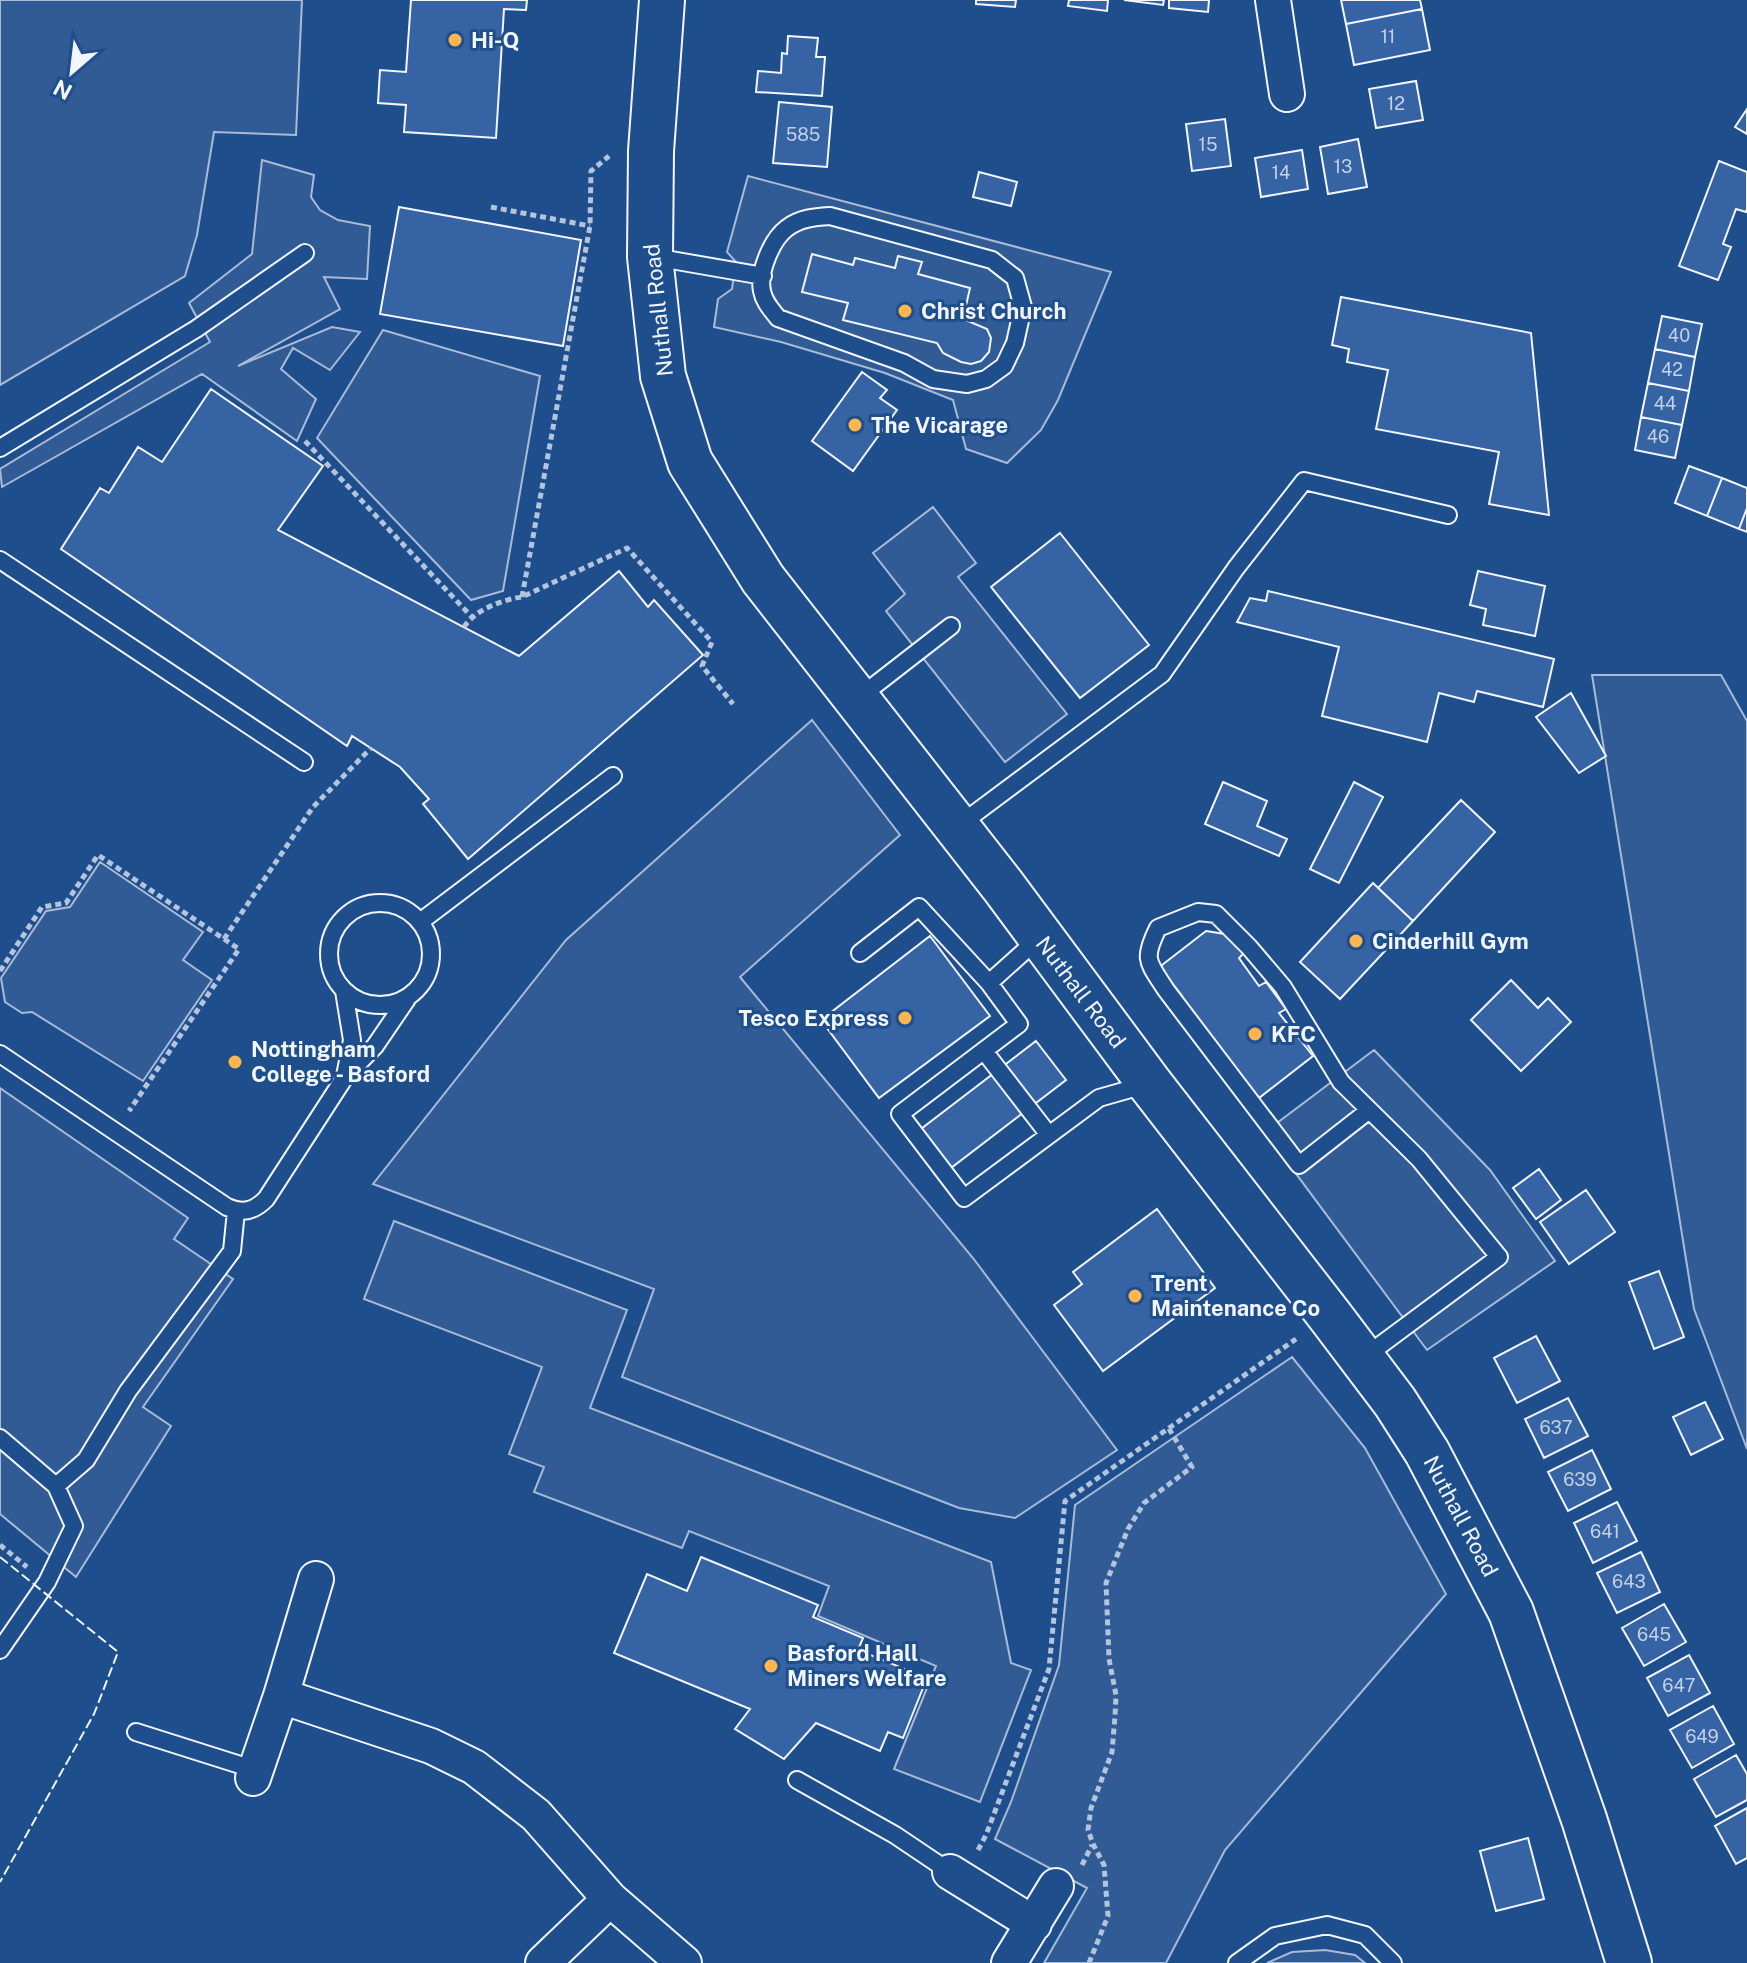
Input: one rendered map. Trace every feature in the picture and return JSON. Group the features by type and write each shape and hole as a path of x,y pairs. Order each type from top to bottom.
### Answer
{"highway":[{"name":"Nuthall Road","path":"662,0 651,151 650,257 663,376 690,462 763,579 1362,1358 1427,1452 1511,1612 1584,1819 1629,1963"}],"street":[{"path":"1273,0 1287,94"},
{"path":"254,1774 316,1579"},
{"path":"281,1696 431,1746 474,1767 536,1815 610,1899 684,1963"},
{"path":"956,1876 1034,1924"},
{"path":"1009,1963 1056,1886"},
{"path":"543,1963 610,1899"}],"lane":[{"path":"830,216 992,260 1015,278 1023,307 1015,343 1004,366 986,379 967,384 933,379 892,358 778,318 765,302 761,286 763,276 773,244 786,228 806,218 830,216"},
{"path":"0,448 196,329 305,253"},
{"path":"650,257 763,276"},
{"path":"956,828 1162,674 1236,568 1304,481 1448,515"},
{"path":"0,560 304,762"},
{"path":"856,700 951,626"},
{"path":"420,922 613,776"},
{"path":"0,1054 236,1211 247,1211 258,1207 266,1199 345,1077 375,1046 429,972 432,954 429,937 420,922 407,910 391,904 374,903 358,907 344,917 329,945 329,962 334,978 357,1001 373,1006 391,1005 407,999"},
{"path":"860,953 919,907 989,983 1019,1024 900,1114 964,1198 1099,1098 1150,1084"},
{"path":"1362,1358 1499,1257 1419,1159 1341,1082 1283,987 1216,914 1198,912 1158,928 1147,949 1150,964 1166,990 1299,1165 1368,1111"},
{"path":"989,983 1040,937"},
{"path":"344,991 352,1040 345,1077"},
{"path":"984,1051 1049,1135"},
{"path":"56,1486 86,1460 128,1391 232,1251 236,1211"},
{"path":"0,1650 47,1582 74,1526 56,1486 2,1442"},
{"path":"136,1732 254,1774"},
{"path":"797,1780 895,1835 956,1876"},
{"path":"1237,1963 1275,1936 1327,1925 1365,1935 1393,1963"}],"path":[{"path":"522,597 590,226 591,171 655,119"},
{"path":"491,207 590,226"},
{"path":"305,441 471,616"},
{"path":"464,627 471,616 522,597 627,548 712,642 702,666 733,704"},
{"path":"224,939 313,807 371,748"},
{"path":"0,971 42,907 66,903 98,855 239,949 115,1133"},
{"path":"956,1876 986,1835 1049,1669 1065,1501 1330,1316"},
{"path":"1089,1963 1108,1916 1104,1865 1088,1830 1091,1808 1112,1752 1116,1705 1109,1659 1106,1583 1128,1529 1144,1503 1192,1467 1168,1427"},
{"path":"0,1545 27,1567 22,1575"}],"shaded area":[{"path":"0,0 302,0 296,135 214,132 197,235 185,276 0,385"},
{"path":"262,160 314,175 311,197 320,210 338,220 370,226 367,279 324,277 340,309 238,366 332,327 360,332 330,370 293,348 281,369 316,399 297,441 202,374 2,487 0,469 210,342 189,303 252,254"},
{"path":"748,176 1111,272 1058,400 1041,430 1007,463 966,449 953,400 885,373 781,342 714,327 718,299 732,289 736,262 727,252"},
{"path":"383,330 540,376 503,591 471,600 317,438"},
{"path":"933,507 976,563 958,577 1067,714 1005,762 886,611 905,594 873,553"},
{"path":"1592,675 1721,675 1747,721 1747,1449 1694,1309"},
{"path":"812,720 900,835 740,977 973,1258 1117,1450 1015,1518 959,1508 622,1377 654,1289 373,1184 566,940"},
{"path":"100,862 203,932 183,960 212,980 143,1081 32,1012 22,1013 5,1002 1,978 46,911 70,907"},
{"path":"1374,1050 1490,1170 1555,1261 1427,1350 1265,1132"},
{"path":"0,1088 188,1218 174,1239 233,1279 143,1407 171,1426 76,1577 0,1514"},
{"path":"394,1221 627,1310 590,1408 991,1562 1011,1663 1031,1670 980,1802 894,1769 936,1666 818,1616 829,1586 689,1531 682,1548 534,1492 544,1467 509,1454 542,1367 364,1299"},
{"path":"1292,1357 1365,1448 1446,1594 1225,1850 1166,1963 1044,1963 1087,1888 995,1839 1059,1665 1075,1505"},
{"path":"1325,1950 1355,1955 1365,1963 1267,1963 1292,1952"}],"building":[{"name":"Hi-Q","path":"411,0 527,0 526,10 504,9 496,138 404,132 406,105 378,103 380,70 406,72"},
{"path":"976,0 1016,0 1015,7 976,4"},
{"path":"1069,0 1108,0 1107,11 1068,6"},
{"path":"1124,0 1164,0 1163,5"},
{"path":"1169,0 1209,0 1208,12 1169,8"},
{"path":"1341,0 1420,0 1422,9 1346,24"},
{"path":"1422,9 1430,50 1354,65 1346,24"},
{"path":"788,36 818,38 816,57 825,57 822,96 756,92 758,71 781,73 782,53 787,54"},
{"path":"1416,81 1423,120 1376,128 1369,89"},
{"path":"779,102 832,107 827,167 773,163"},
{"path":"1747,109 1747,134 1735,127"},
{"path":"1225,119 1231,166 1192,171 1186,124"},
{"path":"1358,139 1367,187 1328,194 1320,147"},
{"path":"1302,150 1308,189 1261,197 1255,158"},
{"path":"1719,161 1747,172 1747,209 1746,212 1736,209 1723,244 1731,247 1718,280 1679,266"},
{"path":"979,172 1017,182 1011,206 973,197"},
{"path":"399,207 581,240 563,346 380,314"},
{"name":"Christ Church","path":"812,254 853,265 855,258 895,268 898,256 922,262 918,274 970,288 963,319 987,329 991,338 989,352 981,361 971,364 961,362 943,353 937,343 843,320 848,303 802,292"},
{"path":"1341,297 1531,333 1549,515 1489,504 1499,452 1376,429 1388,370 1347,362 1349,349 1332,345"},
{"path":"1662,316 1702,324 1695,357 1655,349"},
{"path":"1655,349 1695,357 1689,391 1648,383"},
{"name":"The Vicarage","path":"862,372 887,390 880,398 897,410 853,471 812,441"},
{"path":"1648,383 1689,391 1682,425 1641,417"},
{"path":"211,389 323,466 278,530 519,656 619,571 648,607 654,600 703,655 468,859 423,804 429,799 400,767 352,736 347,746 61,549 100,488 109,493 138,447 162,462"},
{"path":"1641,417 1682,425 1675,458 1635,450"},
{"path":"1689,466 1722,478 1707,516 1675,503"},
{"path":"1722,478 1747,488 1747,508 1739,529 1707,516"},
{"path":"1747,508 1747,532 1739,529"},
{"path":"1060,533 1149,645 1080,698 991,587"},
{"path":"1478,571 1545,586 1535,636 1483,625 1486,609 1470,605"},
{"path":"1268,591 1554,659 1543,707 1477,691 1474,702 1439,693 1427,742 1322,716 1339,647 1237,622 1250,598 1266,601"},
{"path":"1571,693 1606,756 1579,773 1536,717"},
{"path":"1223,782 1267,801 1257,826 1287,839 1279,856 1205,824"},
{"path":"1354,782 1383,797 1339,883 1310,869"},
{"path":"1461,800 1495,832 1413,921 1378,888"},
{"name":"Cinderhill Gym","path":"1373,883 1413,921 1340,999 1300,962"},
{"path":"1206,931 1231,935 1244,953 1239,958 1259,986 1266,982 1286,1009 1279,1013 1313,1056 1259,1098 1180,998 1182,996 1161,969 1162,965"},
{"name":"Tesco Express","path":"930,936 990,1016 879,1098 821,1020"},
{"path":"1511,980 1538,1008 1548,998 1571,1022 1521,1071 1471,1020"},
{"path":"1036,1041 1066,1080 947,1171 917,1132"},
{"path":"1539,1169 1561,1200 1536,1219 1513,1188"},
{"path":"1586,1190 1615,1232 1569,1264 1540,1222"},
{"name":"Trent Maintenance Co","path":"1157,1209 1215,1288 1103,1371 1054,1305 1082,1284 1073,1272"},
{"path":"1659,1271 1684,1337 1654,1349 1629,1282"},
{"path":"1536,1336 1560,1381 1517,1403 1494,1358"},
{"path":"1568,1398 1588,1436 1544,1458 1525,1419"},
{"path":"1705,1402 1723,1439 1691,1455 1673,1417"},
{"path":"1592,1450 1611,1489 1568,1511 1548,1472"},
{"path":"1617,1502 1637,1541 1593,1563 1574,1523"},
{"path":"1641,1552 1660,1592 1617,1613 1597,1573"},
{"name":"Basford Hall Miners Welfare","path":"701,1557 818,1605 813,1617 863,1638 858,1650 927,1678 903,1738 888,1732 880,1751 816,1723 784,1759 735,1729 750,1709 614,1653 647,1574 687,1591"},
{"path":"1664,1604 1686,1642 1644,1666 1622,1628"},
{"path":"1689,1655 1710,1693 1668,1716 1647,1678"},
{"path":"1713,1706 1734,1744 1692,1768 1670,1730"},
{"path":"1736,1755 1747,1774 1747,1800 1716,1817 1694,1779"},
{"path":"1747,1808 1747,1858 1736,1864 1715,1826"},
{"path":"1528,1838 1544,1899 1496,1911 1480,1851"}],"fence":[{"path":"0,1557 118,1652 94,1714 0,1882"}],"place":[{"name":"Hi-Q","path":"455,40"},
{"name":"Christ Church","path":"905,311"},
{"name":"The Vicarage","path":"855,425"},
{"name":"Cinderhill Gym","path":"1356,941"},
{"name":"Tesco Express","path":"905,1018"},
{"name":"KFC","path":"1255,1034"},
{"name":"Nottingham College - Basford","path":"235,1062"},
{"name":"Trent Maintenance Co","path":"1135,1296"},
{"name":"Basford Hall Miners Welfare","path":"771,1666"}]}
